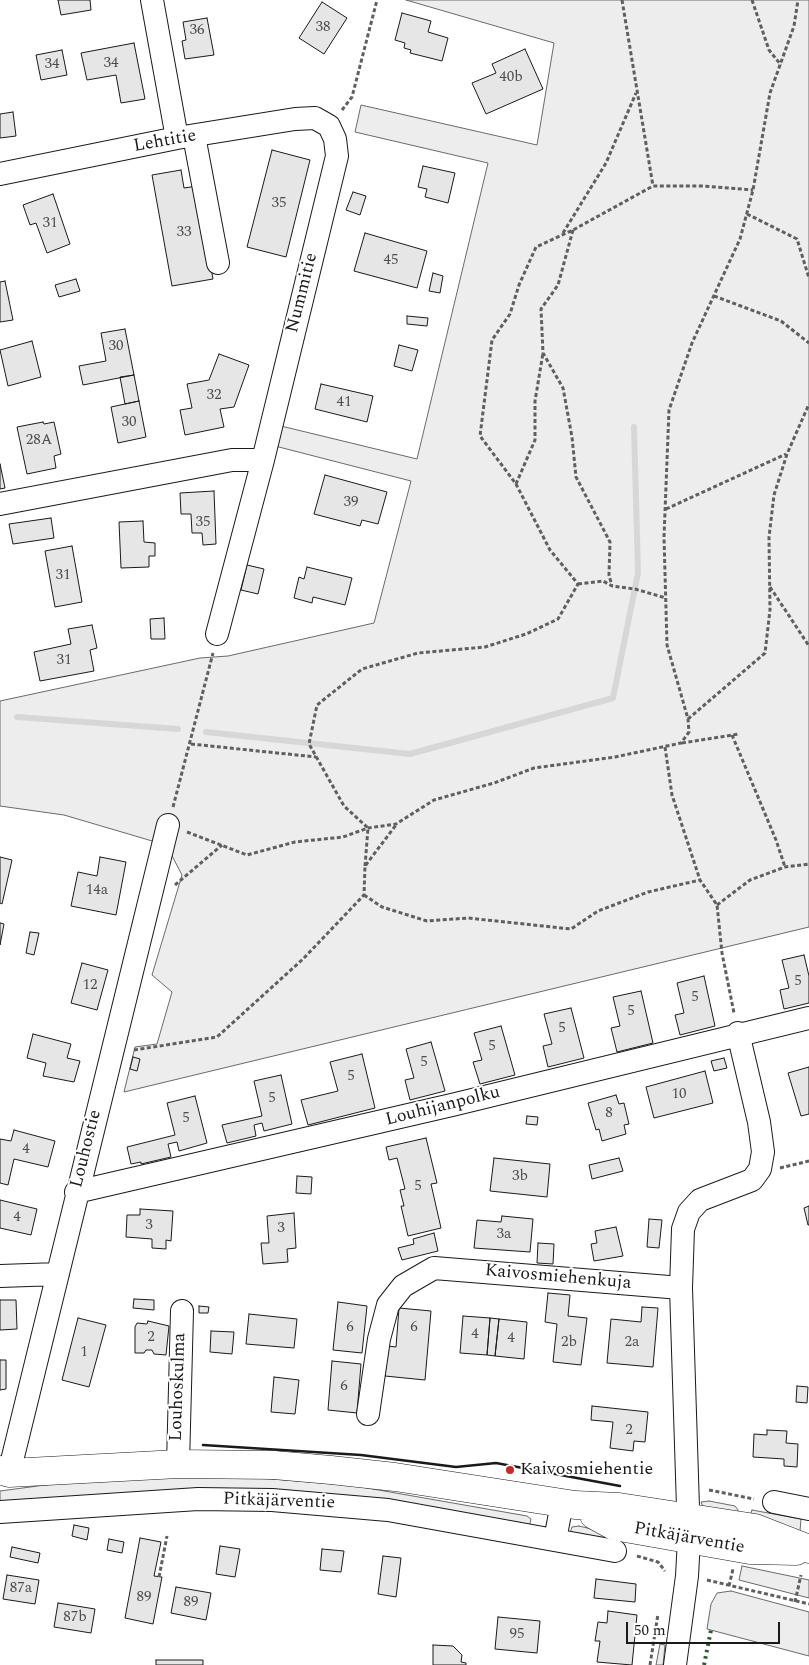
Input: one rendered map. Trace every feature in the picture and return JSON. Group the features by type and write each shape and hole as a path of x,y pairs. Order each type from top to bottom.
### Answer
{"main road":[{"name":"Pitkäjärventie","path":"3,1475 178,1464 274,1465 331,1470 395,1477 568,1504 619,1507 688,1528 755,1528 806,1558"}],"street":[{"path":"152,0 218,262"},
{"name":"Lehtitie","path":"0,174 185,137 295,118 315,118 329,126"},
{"name":"Nummitie","path":"217,634 263,460 337,156 335,139 329,126"},
{"path":"0,504 232,460 263,460"},
{"name":"Louhostie","path":"3,1475 58,1274 76,1192 168,825"},
{"name":"Louhijanpolku","path":"76,1192 456,1104 738,1033 809,1018"},
{"path":"675,1665 687,1576 688,1528 682,1288 683,1229 689,1212 700,1200 752,1180 760,1169 763,1152 759,1122 738,1033"},
{"name":"Kaivosmiehenkuja","path":"368,1414 379,1339 388,1305 404,1286 434,1268 682,1288"},
{"path":"0,1276 58,1274"},
{"name":"Louhoskulma","path":"178,1464 182,1311"},
{"name":"Pitkäjärventie","path":"0,1512 198,1499 272,1500 388,1510 615,1551"},
{"path":"774,1502 809,1509"},
{"path":"555,1540 568,1504"}],"path":[{"path":"329,126 352,97 377,0"},
{"path":"622,0 653,186"},
{"path":"752,0 768,50 781,65"},
{"path":"681,743 689,732 688,719 667,645 666,509 669,410 692,343 740,239 753,190 770,93 794,26 798,0"},
{"path":"562,234 606,163 636,92"},
{"path":"578,584 550,550 516,484 480,436 492,340 510,314 519,285 536,247 573,230 653,186 702,186 753,190"},
{"path":"746,214 797,239 809,278"},
{"path":"516,484 535,440 535,400 543,353 542,308 558,285 573,230"},
{"path":"714,296 781,321 809,343"},
{"path":"543,353 563,388 572,437 576,477 610,542 609,576 612,586"},
{"path":"688,719 765,653 770,610 770,537 774,495 787,454 809,404"},
{"path":"666,509 787,454"},
{"path":"578,584 603,581 612,586 635,589 666,598"},
{"path":"368,828 344,806 309,744 317,705 362,669 418,652 485,647 526,634 558,619 578,584"},
{"path":"770,586 809,646"},
{"path":"217,634 191,744 168,825 247,855 295,842 342,837 368,828 396,824"},
{"path":"365,866 396,824 434,800 494,783 534,768 615,757 681,743 739,734"},
{"path":"732,735 776,840 784,867"},
{"path":"191,744 316,757"},
{"path":"665,747 672,795 700,880 717,905 722,953 738,1033"},
{"path":"111,1054 217,1037 303,959 364,895 368,828"},
{"path":"149,902 183,880 222,846"},
{"path":"717,905 750,880 784,867 809,864"},
{"path":"364,895 382,907 427,921 468,918 571,929 598,911 648,892 700,880"},
{"path":"775,1176 778,1161"},
{"path":"778,1168 809,1161"},
{"path":"704,1489 774,1502"},
{"path":"159,1577 167,1536"},
{"path":"615,1551 658,1562 665,1572 809,1604"},
{"path":"795,1602 806,1558"},
{"path":"650,1665 659,1609"}],"shaded area":[{"path":"406,0 809,0 809,927 124,1092 135,1047 157,1044 172,992 152,975 182,875 169,850 159,843 64,815 0,806 0,701 200,658 228,656 374,623 411,481 275,446 281,426 417,459 488,163 355,132 361,105 537,145 554,43"},
{"path":"172,1475 233,1476 350,1485 527,1516 531,1519 529,1527 449,1513 0,1504 0,1491 53,1484"},
{"path":"709,1501 735,1506 738,1510 738,1517 704,1510 701,1502"},
{"path":"752,1510 801,1519 800,1531 749,1520"},
{"path":"579,1526 620,1536 616,1543 569,1536 572,1527"},
{"path":"742,1566 809,1580 809,1598 739,1580"},
{"path":"731,1591 809,1612 809,1656 707,1629 711,1604 717,1593"},
{"path":"660,1644 665,1645 663,1665 656,1665"}],"building":[{"path":"58,0 90,0 91,10 61,15"},
{"path":"322,2 347,18 324,54 299,38"},
{"path":"402,13 431,21 428,32 448,38 442,61 410,53 411,50 404,48 405,43 395,40"},
{"path":"207,18 214,55 185,59 182,41 186,40 183,22"},
{"path":"134,43 145,99 121,103 116,75 87,80 81,53"},
{"path":"525,49 543,89 486,114 472,83 496,73 492,64"},
{"path":"62,50 67,75 41,80 36,55"},
{"path":"13,112 16,136 0,138 0,114"},
{"path":"272,150 310,160 286,257 247,247"},
{"path":"423,166 455,173 448,203 425,197 427,189 418,187"},
{"path":"181,170 184,188 197,186 213,279 172,286 152,175"},
{"path":"353,192 366,196 360,215 346,210"},
{"path":"53,194 70,244 47,253 36,223 30,225 23,205"},
{"path":"365,233 427,251 417,288 354,271"},
{"path":"433,273 443,276 440,293 429,291"},
{"path":"76,279 80,291 59,297 55,285"},
{"path":"5,281 13,320 0,322 0,282"},
{"path":"407,316 428,318 427,326 407,324"},
{"path":"125,329 134,375 83,385 79,366 106,361 101,333"},
{"path":"32,341 41,377 8,386 0,350"},
{"path":"399,345 418,350 412,371 394,366"},
{"path":"219,354 249,365 234,407 220,409 224,427 185,435 180,410 192,408 187,384 209,380"},
{"path":"134,375 139,401 125,404 120,377"},
{"path":"321,384 373,396 367,422 315,409"},
{"path":"139,401 146,437 118,443 111,407"},
{"path":"43,422 44,424 54,422 61,454 54,456 56,468 27,474 17,427"},
{"path":"0,464 5,488 0,489"},
{"path":"325,475 387,492 378,524 362,520 360,526 314,514"},
{"path":"214,491 216,544 203,545 202,533 192,533 191,514 181,514 180,493"},
{"path":"51,518 54,538 13,544 9,524"},
{"path":"143,521 144,542 155,543 155,556 149,556 149,567 121,568 119,522"},
{"path":"72,546 82,602 55,607 45,551"},
{"path":"247,565 264,569 258,594 241,590"},
{"path":"307,567 352,578 345,605 313,597 312,603 294,598 299,577 304,579"},
{"path":"164,618 165,639 151,639 150,619"},
{"path":"92,625 97,648 90,650 94,671 40,681 34,652 71,644 68,629"},
{"path":"0,857 12,860 2,904 0,903"},
{"path":"100,857 126,862 116,915 71,906 78,872 97,876"},
{"path":"0,923 4,924 0,945"},
{"path":"30,932 39,933 34,955 26,953"},
{"path":"804,955 809,976 809,1003 784,1009 780,990 789,988 782,960"},
{"path":"82,963 108,970 97,1010 71,1003"},
{"path":"704,976 715,1026 680,1035 675,1015 684,1013 677,983"},
{"path":"641,991 653,1043 617,1052 611,1028 620,1026 613,997"},
{"path":"571,1008 584,1058 548,1067 543,1046 552,1044 544,1014"},
{"path":"501,1026 515,1075 480,1084 473,1062 482,1060 474,1033"},
{"path":"33,1034 71,1044 67,1058 80,1061 74,1082 43,1076 46,1063 27,1058"},
{"path":"431,1042 445,1091 410,1100 405,1080 414,1078 406,1049"},
{"path":"362,1054 375,1108 308,1125 301,1100 338,1091 330,1062"},
{"path":"133,1057 140,1059 137,1071 130,1069"},
{"path":"724,1058 727,1068 714,1071 711,1061"},
{"path":"809,1067 809,1114 801,1116 788,1073"},
{"path":"705,1071 713,1103 654,1118 646,1087"},
{"path":"281,1075 292,1124 264,1131 262,1123 254,1125 256,1136 227,1143 222,1125 262,1116 254,1081"},
{"path":"616,1095 619,1104 624,1103 629,1124 624,1125 626,1134 602,1141 599,1129 596,1130 588,1103"},
{"path":"195,1096 207,1143 179,1151 177,1142 168,1144 171,1157 141,1164 141,1162 131,1164 127,1147 175,1135 167,1103"},
{"path":"527,1116 538,1117 537,1125 526,1124"},
{"path":"14,1130 55,1141 48,1167 14,1159 8,1185 0,1183 0,1139 11,1141"},
{"path":"426,1138 437,1183 431,1184 441,1228 408,1236 401,1206 404,1206 400,1190 405,1189 397,1158 389,1160 386,1147"},
{"path":"494,1158 550,1164 547,1197 490,1191"},
{"path":"619,1158 623,1171 592,1179 589,1165"},
{"path":"297,1176 312,1177 311,1194 296,1193"},
{"path":"0,1200 37,1209 31,1235 0,1228"},
{"path":"809,1206 809,1225 808,1225 804,1208"},
{"path":"140,1209 173,1211 171,1241 166,1240 166,1249 152,1248 152,1239 126,1237 127,1215 140,1215"},
{"path":"294,1213 296,1248 287,1249 288,1262 263,1264 261,1243 269,1243 267,1216"},
{"path":"502,1216 533,1219 530,1252 474,1248 477,1220 501,1222"},
{"path":"649,1219 662,1220 659,1248 647,1247"},
{"path":"616,1227 623,1256 594,1261 591,1244 597,1243 595,1231"},
{"path":"434,1233 438,1251 402,1260 398,1248 414,1244 413,1239"},
{"path":"538,1243 554,1244 553,1264 537,1263"},
{"path":"548,1293 570,1295 568,1316 587,1318 581,1365 553,1362 557,1324 545,1322"},
{"path":"134,1299 154,1300 154,1310 133,1308"},
{"path":"0,1300 16,1300 17,1329 0,1330"},
{"path":"338,1302 367,1306 362,1353 333,1350"},
{"path":"199,1306 209,1307 208,1313 199,1313"},
{"path":"642,1307 658,1308 653,1367 607,1363 611,1319 641,1322"},
{"path":"399,1308 431,1311 425,1380 385,1376 388,1346 396,1347"},
{"path":"249,1314 297,1319 294,1348 246,1344"},
{"path":"463,1316 490,1318 487,1355 460,1353"},
{"path":"78,1318 106,1325 89,1387 62,1380"},
{"path":"490,1318 499,1319 495,1356 487,1355"},
{"path":"499,1319 527,1322 524,1359 495,1356"},
{"path":"148,1321 169,1326 166,1355 154,1354 152,1350 146,1350 144,1353 135,1353 135,1327 137,1323 147,1324"},
{"path":"211,1331 234,1332 232,1354 210,1352"},
{"path":"0,1360 6,1360 6,1389 0,1390"},
{"path":"332,1361 361,1364 357,1413 328,1410"},
{"path":"274,1377 299,1380 295,1414 271,1412"},
{"path":"797,1386 808,1387 807,1403 796,1402"},
{"path":"592,1406 648,1412 645,1442 634,1441 633,1451 610,1448 613,1422 591,1420"},
{"path":"767,1430 787,1431 786,1443 798,1444 797,1467 784,1466 784,1459 753,1457 754,1434 767,1435"},
{"path":"74,1525 89,1528 87,1540 72,1536"},
{"path":"140,1538 161,1542 154,1576 162,1577 153,1624 125,1618"},
{"path":"109,1539 124,1542 122,1553 107,1550"},
{"path":"220,1546 240,1549 235,1577 216,1574"},
{"path":"12,1547 40,1553 38,1563 10,1557"},
{"path":"322,1549 344,1551 341,1572 320,1570"},
{"path":"383,1556 401,1558 396,1597 378,1594"},
{"path":"7,1575 39,1580 35,1604 3,1599"},
{"path":"596,1579 636,1584 635,1602 594,1598"},
{"path":"176,1587 211,1593 206,1620 171,1613"},
{"path":"58,1603 95,1609 91,1633 54,1627"},
{"path":"608,1611 637,1615 632,1665 597,1662 600,1641 595,1641 598,1622 607,1623"},
{"path":"498,1617 540,1621 537,1653 495,1649"},
{"path":"433,1645 453,1646 462,1655 461,1662 466,1663 466,1665 433,1665"},
{"path":"156,1660 203,1660 203,1665 156,1665"}],"waterway":[{"path":"206,732 410,754 613,698 638,573 634,427"},
{"path":"17,717 178,729"}],"hedge":[{"path":"704,1665 711,1630"}],"wall":[{"path":"203,1445 361,1455 456,1467 496,1463 620,1486"}],"place":[{"name":"Kaivosmiehentie","path":"510,1470"}]}
